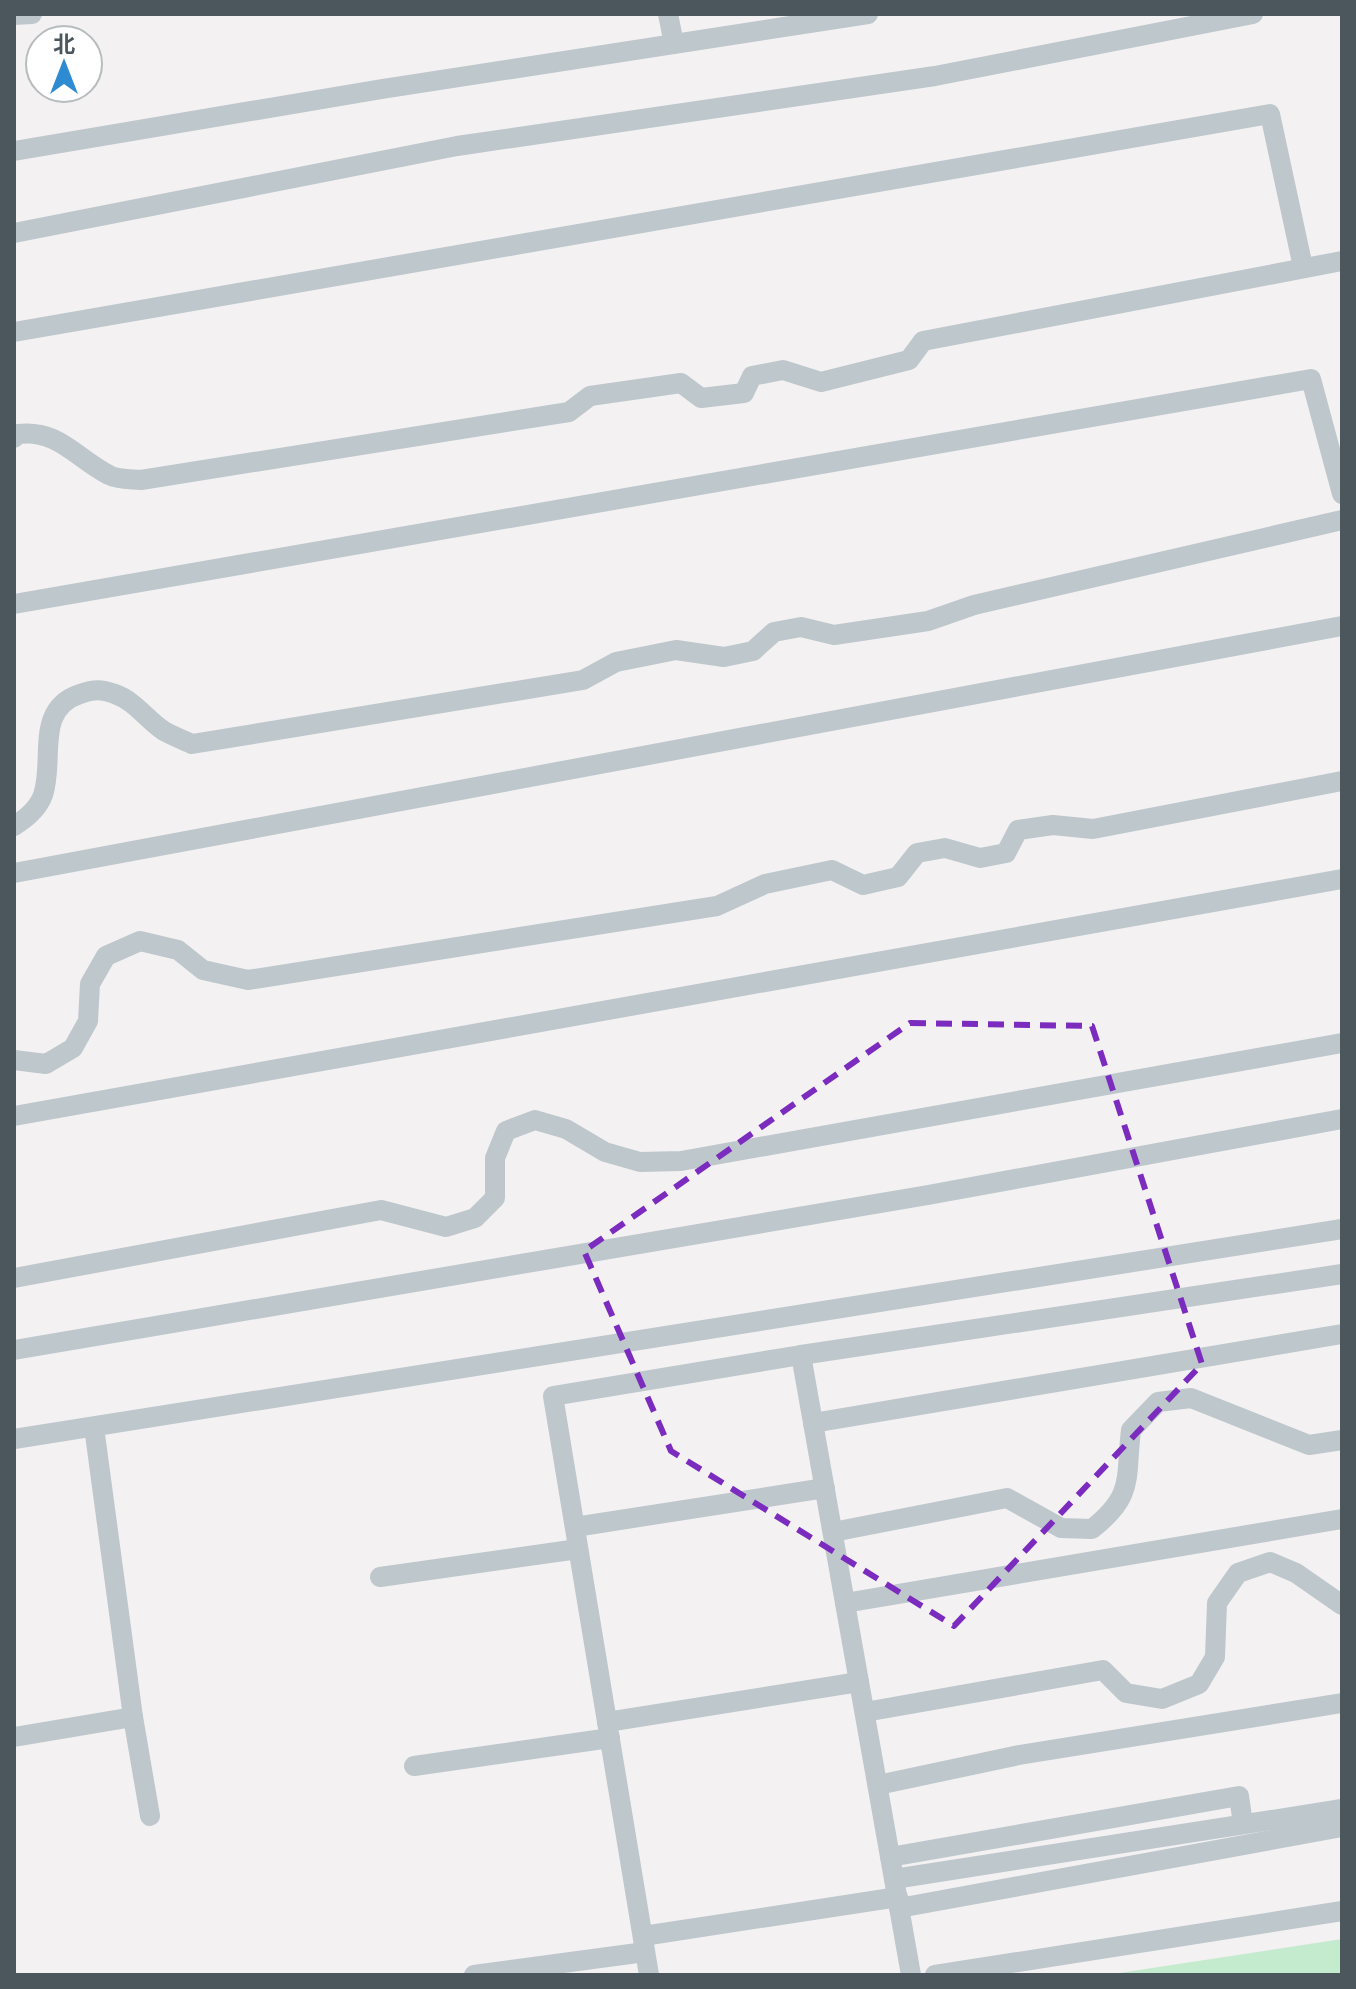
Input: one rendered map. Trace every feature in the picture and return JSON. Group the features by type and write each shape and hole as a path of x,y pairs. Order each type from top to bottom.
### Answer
{"lane":[{"path":"14,15 32,14"},
{"path":"668,14 674,44"},
{"path":"14,151 868,14"},
{"path":"14,233 457,146 935,76 1253,14"},
{"path":"14,332 1270,114 1303,267"},
{"path":"14,438 18,434 36,431 62,442 112,477 141,480 569,412 590,396 681,383 701,398 744,393 752,376 783,370 821,382 909,360 923,341 1342,261"},
{"path":"14,604 1311,379 1342,494"},
{"path":"14,826 32,814 42,799 49,772 46,745 51,719 69,698 96,688 120,695 164,731 192,744 583,680 616,662 676,650 724,657 753,651 774,632 801,627 834,635 928,621 974,605 1342,520"},
{"path":"14,873 1342,626"},
{"path":"14,1060 46,1064 73,1048 88,1021 90,984 106,956 140,941 178,950 203,970 248,980 717,906 765,884 832,870 863,885 898,877 917,853 945,848 980,858 1006,853 1018,830 1053,825 1093,829 1342,781"},
{"path":"14,1116 1342,879"},
{"path":"14,1278 381,1210 446,1227 461,1223 475,1218 495,1198 495,1158 506,1131 535,1120 566,1129 605,1152 640,1162 681,1161 1342,1043"},
{"path":"14,1350 928,1195 1342,1119"},
{"path":"14,1439 1342,1229"},
{"path":"649,1975 553,1396 801,1355 1342,1274"},
{"path":"813,1423 1342,1334"},
{"path":"801,1355 911,1975"},
{"path":"833,1532 1007,1498 1061,1528 1092,1529 1112,1513 1128,1488 1131,1430 1158,1402 1191,1398 1309,1445 1342,1440"},
{"path":"94,1427 133,1717 150,1816"},
{"path":"575,1527 825,1488"},
{"path":"845,1603 1342,1519"},
{"path":"380,1577 578,1549"},
{"path":"865,1712 1103,1670 1126,1693 1162,1699 1199,1684 1215,1657 1217,1603 1238,1573 1270,1562 1296,1573 1342,1605"},
{"path":"414,1766 859,1682"},
{"path":"878,1785 1019,1755 1342,1703"},
{"path":"14,1737 133,1717"},
{"path":"890,1857 1239,1796 1243,1824"},
{"path":"474,1975 897,1895 1243,1824 1342,1809"},
{"path":"897,1895 1342,1827"},
{"path":"935,1975 1342,1911"}],"highlighted area":[{"path":"910,1023 1092,1026 1202,1364 954,1626 671,1451 584,1251"}],"green space":[{"path":"1342,1939 1342,1975 1106,1975"}]}
